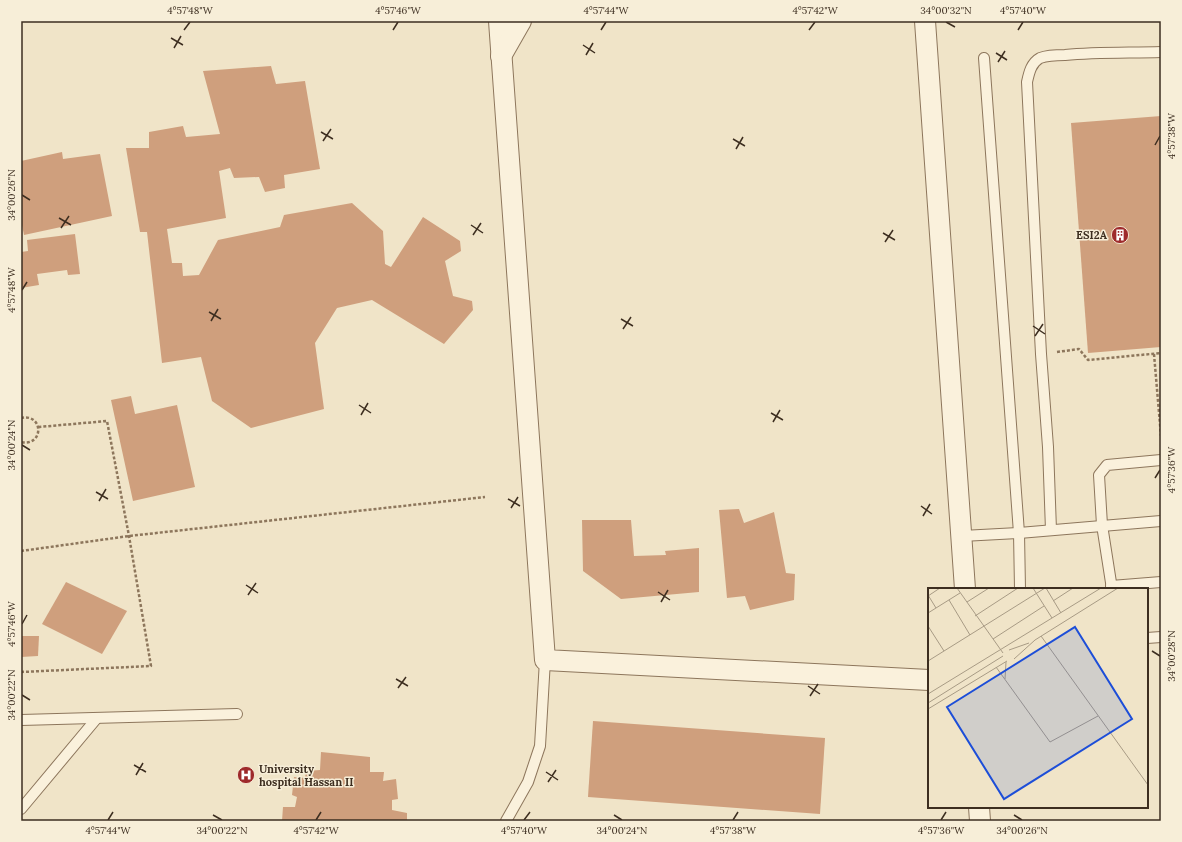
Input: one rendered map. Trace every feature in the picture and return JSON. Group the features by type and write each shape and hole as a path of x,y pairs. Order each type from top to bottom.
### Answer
{"street":[{"path":"500,21 545,660 928,680"},
{"path":"502,56 521,21"},
{"path":"925,21 965,588"},
{"path":"980,808 980,821"}],"lane":[{"path":"1051,530 1048,447 1041,354 1027,82 1031,68 1035,62 1048,56 1161,52"},
{"path":"984,58 1019,533 1020,588"},
{"path":"1161,460 1107,464 1100,475 1102,526 1112,587 1161,582"},
{"path":"962,536 1019,533 1161,521"},
{"path":"1148,638 1161,637"},
{"path":"506,821 528,782 540,746 545,660"},
{"path":"21,720 237,714"},
{"path":"21,809 97,718"}],"path":[{"path":"1041,354 1079,349 1088,360 1161,353"},
{"path":"1154,354 1161,436"},
{"path":"21,418 29,418 35,421 38,427 38,434 35,439 29,442 21,442"},
{"path":"21,672 151,666 129,536 107,421 38,427"},
{"path":"21,551 129,536 485,497"}],"building":[{"path":"271,66 276,84 305,81 320,169 284,175 285,188 265,192 259,177 234,178 230,168 219,171 226,218 167,229 172,263 182,263 183,276 199,275 218,240 280,227 284,215 352,203 383,231 385,264 391,267 423,217 460,241 461,251 445,261 453,296 472,301 473,310 444,344 372,300 337,308 315,343 324,409 251,428 212,401 201,357 162,363 147,232 140,232 126,148 149,148 149,132 183,126 186,137 220,134 203,71"},
{"name":"ESI2A","path":"1161,116 1161,347 1088,353 1071,123"},
{"path":"62,152 63,159 100,154 112,216 24,235 21,220 21,161"},
{"path":"75,234 80,274 68,275 67,270 37,274 39,285 21,288 21,252 28,251 27,240"},
{"path":"131,396 135,414 177,405 195,487 133,501 111,400"},
{"path":"739,509 744,523 774,512 786,573 795,574 794,600 750,610 745,596 727,598 719,510"},
{"path":"582,520 631,520 634,556 666,555 665,551 699,548 699,592 621,599 583,571"},
{"path":"66,582 127,611 102,654 42,624"},
{"path":"21,636 39,636 38,656 21,657"},
{"path":"593,721 825,738 820,814 588,797"},
{"path":"321,752 370,757 370,772 384,772 383,781 396,779 398,799 392,800 392,810 407,813 407,821 282,821 283,807 295,807 297,797 292,795 294,777 305,778 306,771 320,770"}],"place":[{"name":"ESI2A","path":"1120,235"},
{"name":"University hospital Hassan II","path":"246,775"}]}
